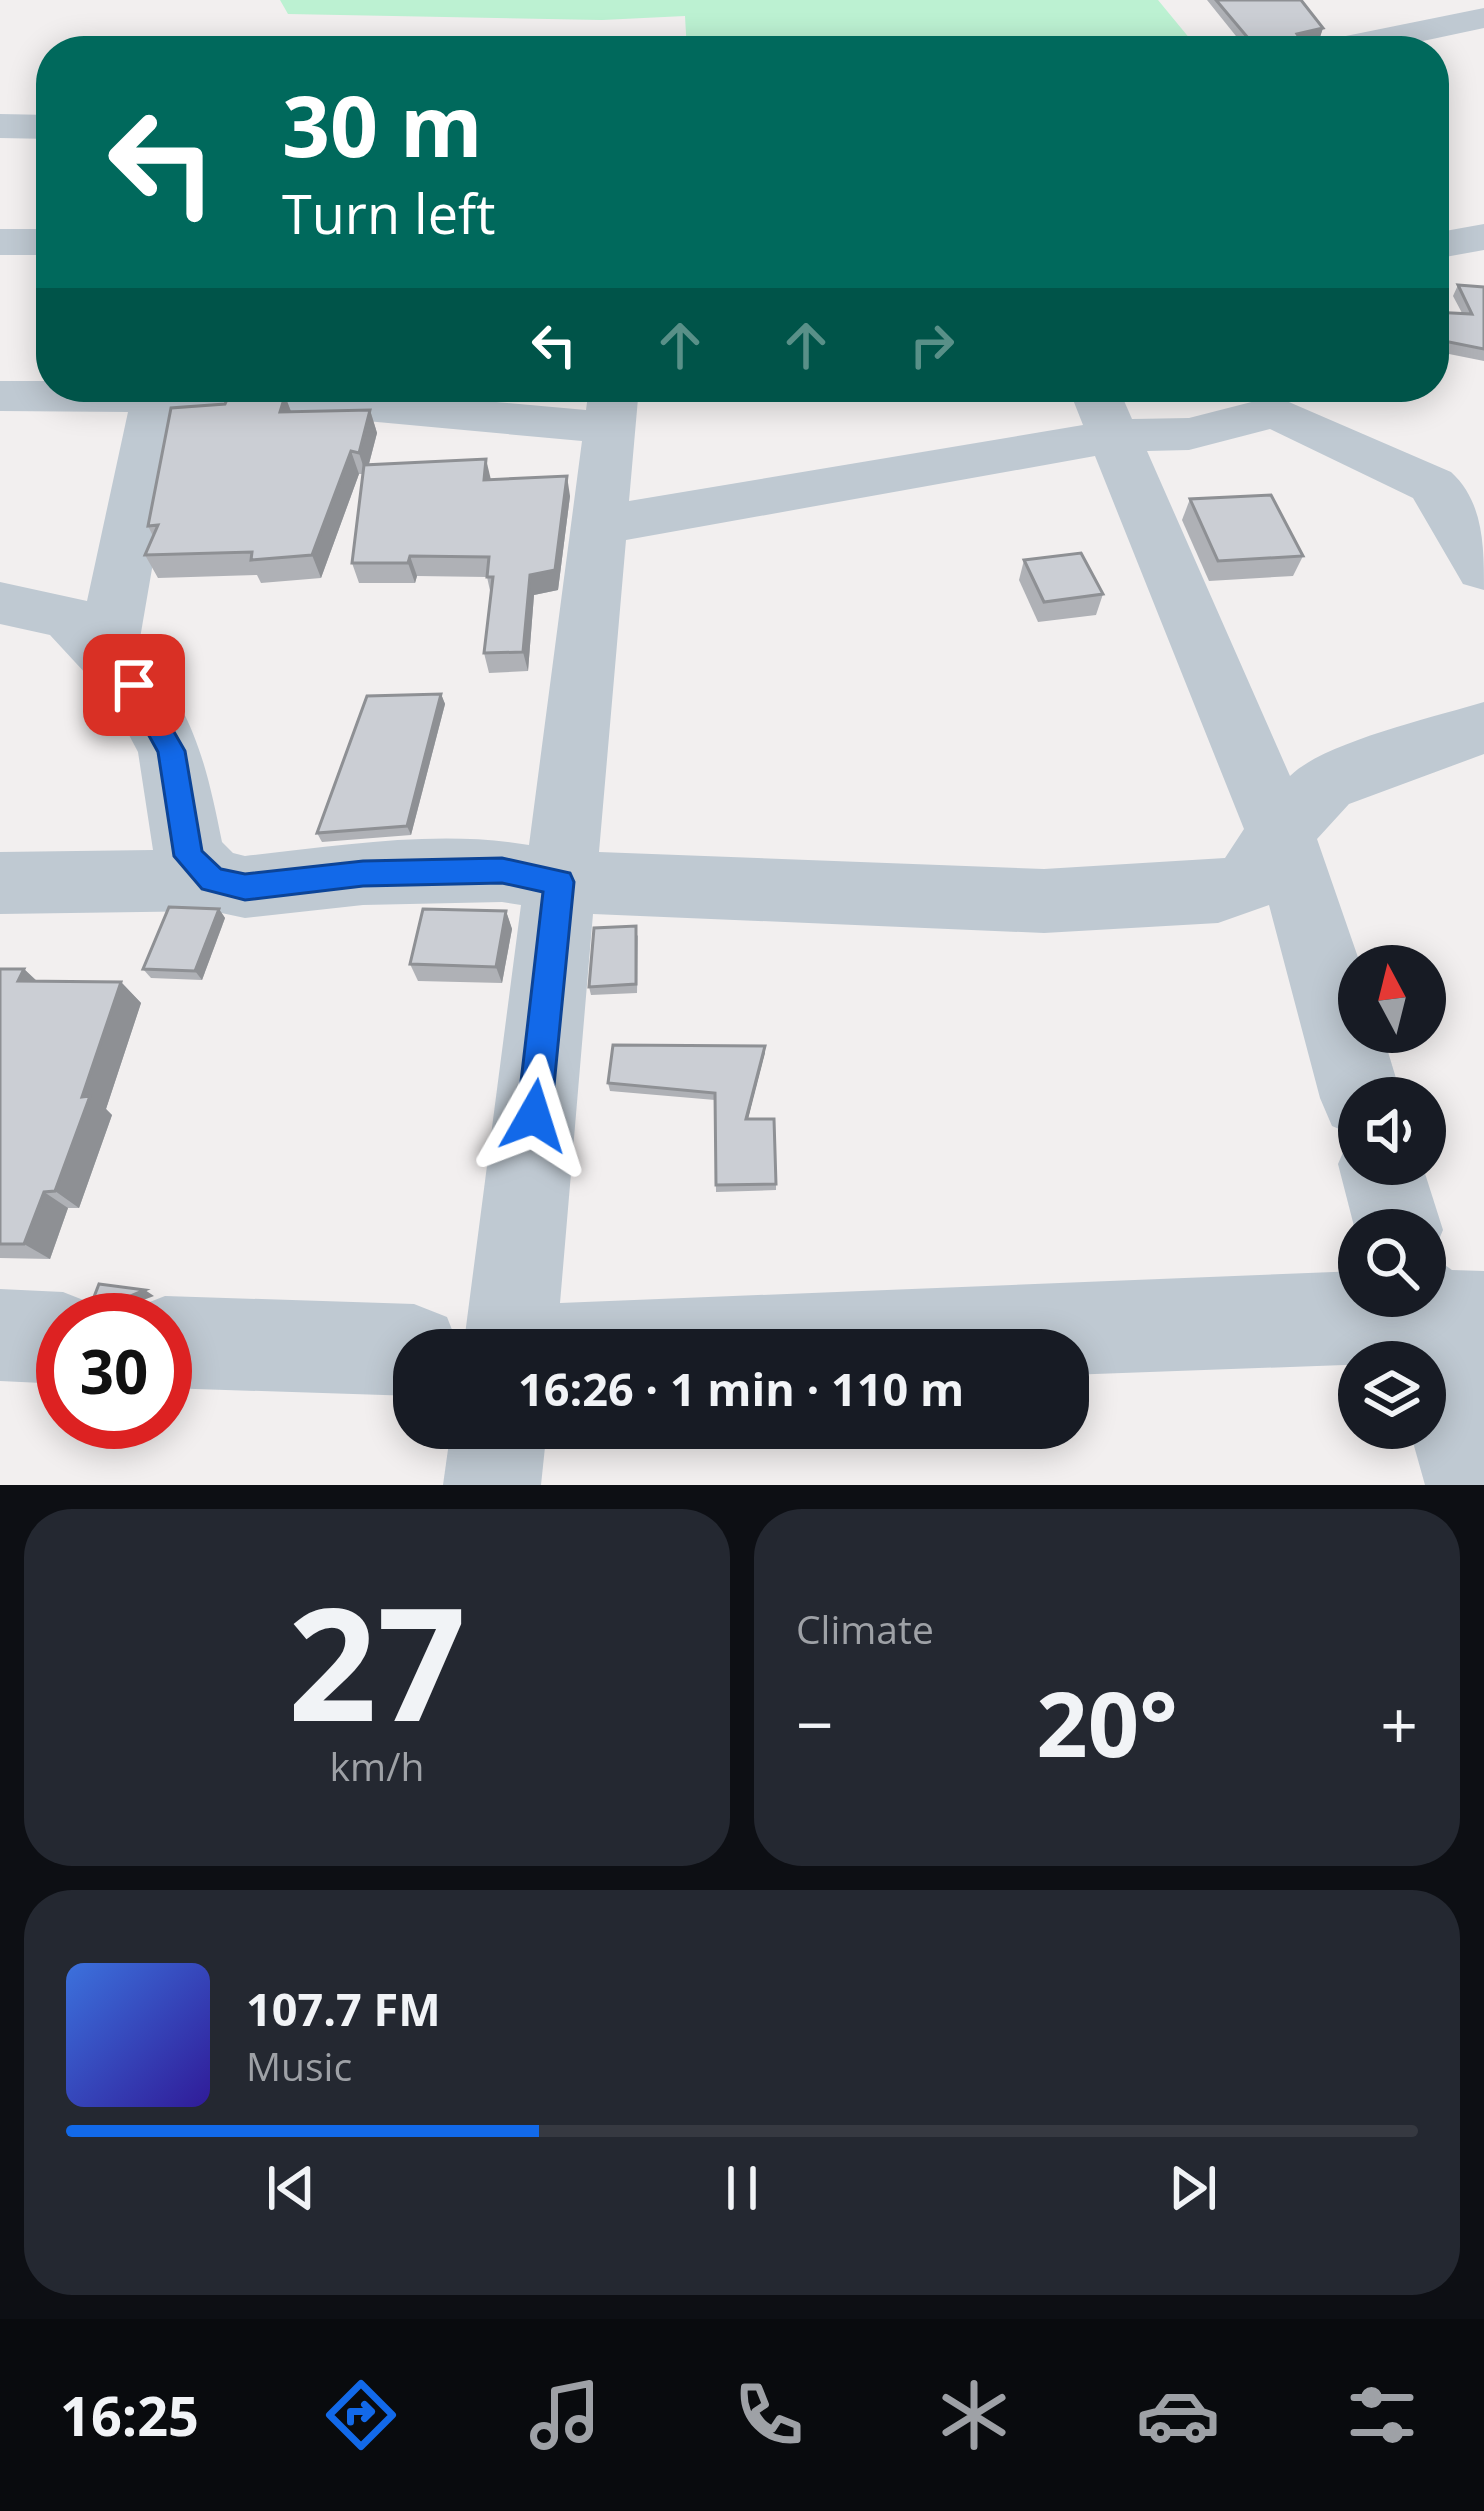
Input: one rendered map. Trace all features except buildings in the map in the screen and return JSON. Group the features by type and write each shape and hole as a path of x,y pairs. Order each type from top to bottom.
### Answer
{"street":[{"path":"1398,36 1484,18"},
{"path":"0,126 36,127"},
{"path":"1449,243 1484,237"},
{"path":"0,242 36,242"},
{"path":"0,396 36,395"},
{"path":"106,656 155,402"},
{"path":"344,402 613,408 511,1329"},
{"path":"1326,437 1342,402"},
{"path":"1103,411 1280,832 1355,1077"},
{"path":"602,525 1103,411 1189,434 1275,412 1442,493 1484,570"},
{"path":"0,603 69,617 134,685 171,751 189,856 212,880"},
{"path":"0,883 212,880 245,887 363,874 502,871 560,882 1044,901 1218,892 1250,881 1280,832 1324,785 1395,755 1484,728"},
{"path":"858,1329 1338,1295"},
{"path":"1437,1317 1474,1485"},
{"path":"0,1335 36,1337"},
{"path":"192,1343 393,1349"},
{"path":"492,1485 496,1449"}],"green space":[{"path":"280,0 1158,0 1188,36 686,36 685,16 602,20 288,14"}],"route":[{"path":"134,685 171,751 189,856 212,880 245,887 363,874 502,871 560,882 534,1116"}]}
